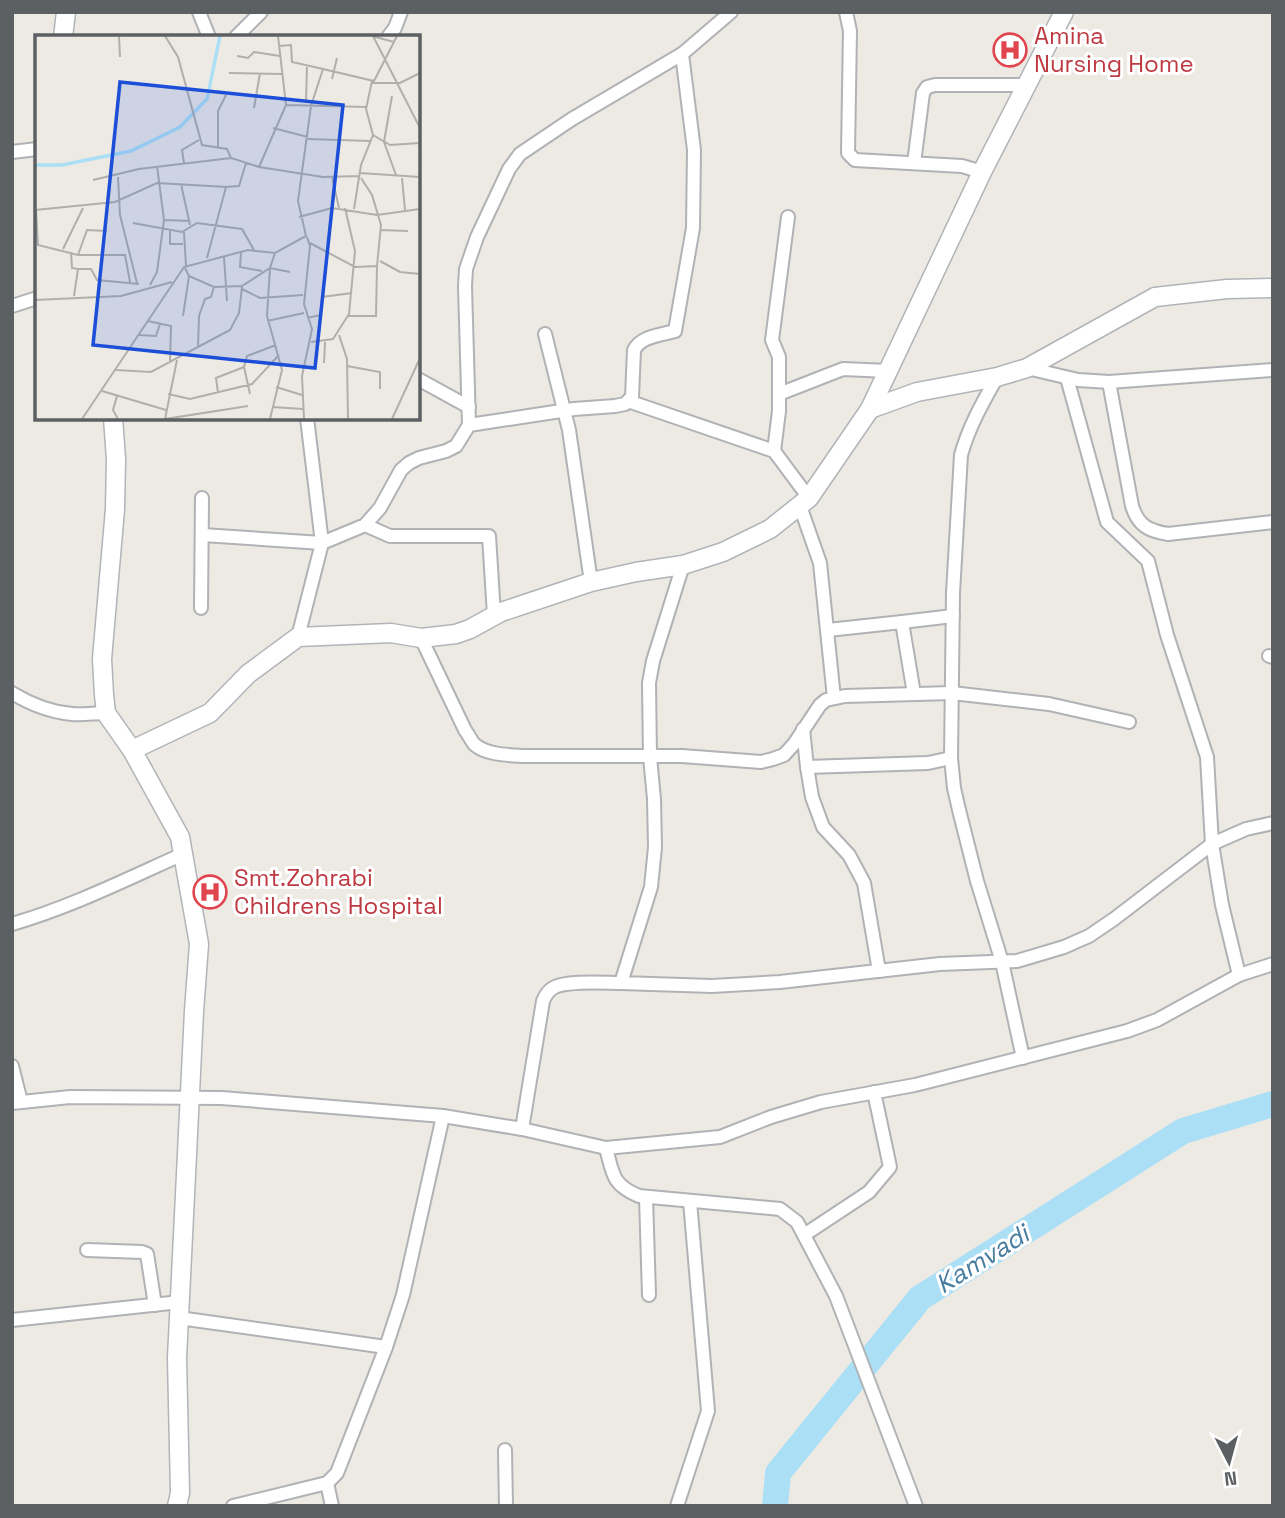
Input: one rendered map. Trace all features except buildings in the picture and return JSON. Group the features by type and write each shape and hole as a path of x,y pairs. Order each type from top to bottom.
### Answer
{"street":[{"path":"63,35 66,12"},
{"path":"199,12 208,35"},
{"path":"238,35 261,12"},
{"path":"390,35 401,12"},
{"path":"203,535 321,543 365,525 380,508 401,470 409,463 456,446 469,425 467,269 477,237 509,169 520,154 572,119 682,54 731,12"},
{"path":"846,12 850,31 848,153 855,160 962,166 982,172"},
{"path":"132,750 210,713 248,674 298,636 391,634 421,638 456,634 494,615 591,582 683,565 723,552 770,529 804,502 870,409 982,172 1064,12"},
{"path":"469,425 625,404 632,397 634,387 634,350 637,343 675,331 693,228 694,150 682,54"},
{"path":"914,163 923,93 927,87 1027,85"},
{"path":"12,152 35,149"},
{"path":"788,217 772,340 779,357 779,411 774,451 804,502 820,563 834,698"},
{"path":"870,409 917,392 997,377 1027,368 1155,297 1227,289 1273,288"},
{"path":"12,306 35,299"},
{"path":"545,334 569,429 591,582"},
{"path":"1027,368 1067,378 1109,382 1273,370"},
{"path":"779,394 843,369 888,371"},
{"path":"997,377 966,436 961,455 953,616 951,758 959,810 1002,962 1023,1058"},
{"path":"1067,378 1107,522 1147,561 1167,635 1207,757 1212,844 1222,905 1239,975"},
{"path":"420,380 469,407"},
{"path":"1109,382 1132,506 1140,524 1156,533 1168,534 1273,523"},
{"path":"628,401 774,451"},
{"path":"113,420 115,509 102,659 106,713 132,750 180,837 199,944 177,1358 180,1493 177,1506"},
{"path":"298,636 321,543 307,420"},
{"path":"201,608 202,498"},
{"path":"365,525 390,536 489,536 494,615"},
{"path":"621,983 651,887 655,847 649,684 653,661 683,565"},
{"path":"828,630 953,616"},
{"path":"902,622 914,694"},
{"path":"421,638 465,730 474,743 500,754 682,756 761,762 784,755 820,705 834,698 952,693 1049,704 1129,722"},
{"path":"12,693 48,709 73,714 106,713"},
{"path":"803,729 812,797 823,827 849,855 864,883 879,971"},
{"path":"807,767 928,763 951,758"},
{"path":"522,1129 543,1001 553,988 565,984 621,983 712,986 780,982 940,964 1017,961 1065,947 1089,936 1212,844 1246,829 1273,823"},
{"path":"12,924 80,900 183,854"},
{"path":"12,1066 16,1102 70,1097 222,1098 443,1116 522,1129 606,1148 720,1137 808,1106 915,1085 1127,1031 1157,1020 1239,975 1273,964"},
{"path":"804,1235 869,1192 890,1167 874,1093"},
{"path":"233,1506 327,1483 337,1473 386,1347 403,1295 443,1116"},
{"path":"606,1148 614,1179 628,1192 646,1197 780,1209 797,1222 836,1296 914,1499"},
{"path":"646,1197 649,1295"},
{"path":"677,1506 708,1411 690,1201"},
{"path":"87,1250 147,1254 155,1305"},
{"path":"12,1320 155,1305 386,1347"},
{"path":"505,1450 506,1506"},
{"path":"327,1483 332,1506"}],"waterway":[{"name":"Kamvadi","path":"775,1506 778,1473 920,1298 1183,1131 1273,1104"}],"place":[{"name":"Amina Nursing Home","path":"1010,50"},
{"name":"Smt.Zohrabi Childrens Hospital","path":"210,892"}]}
